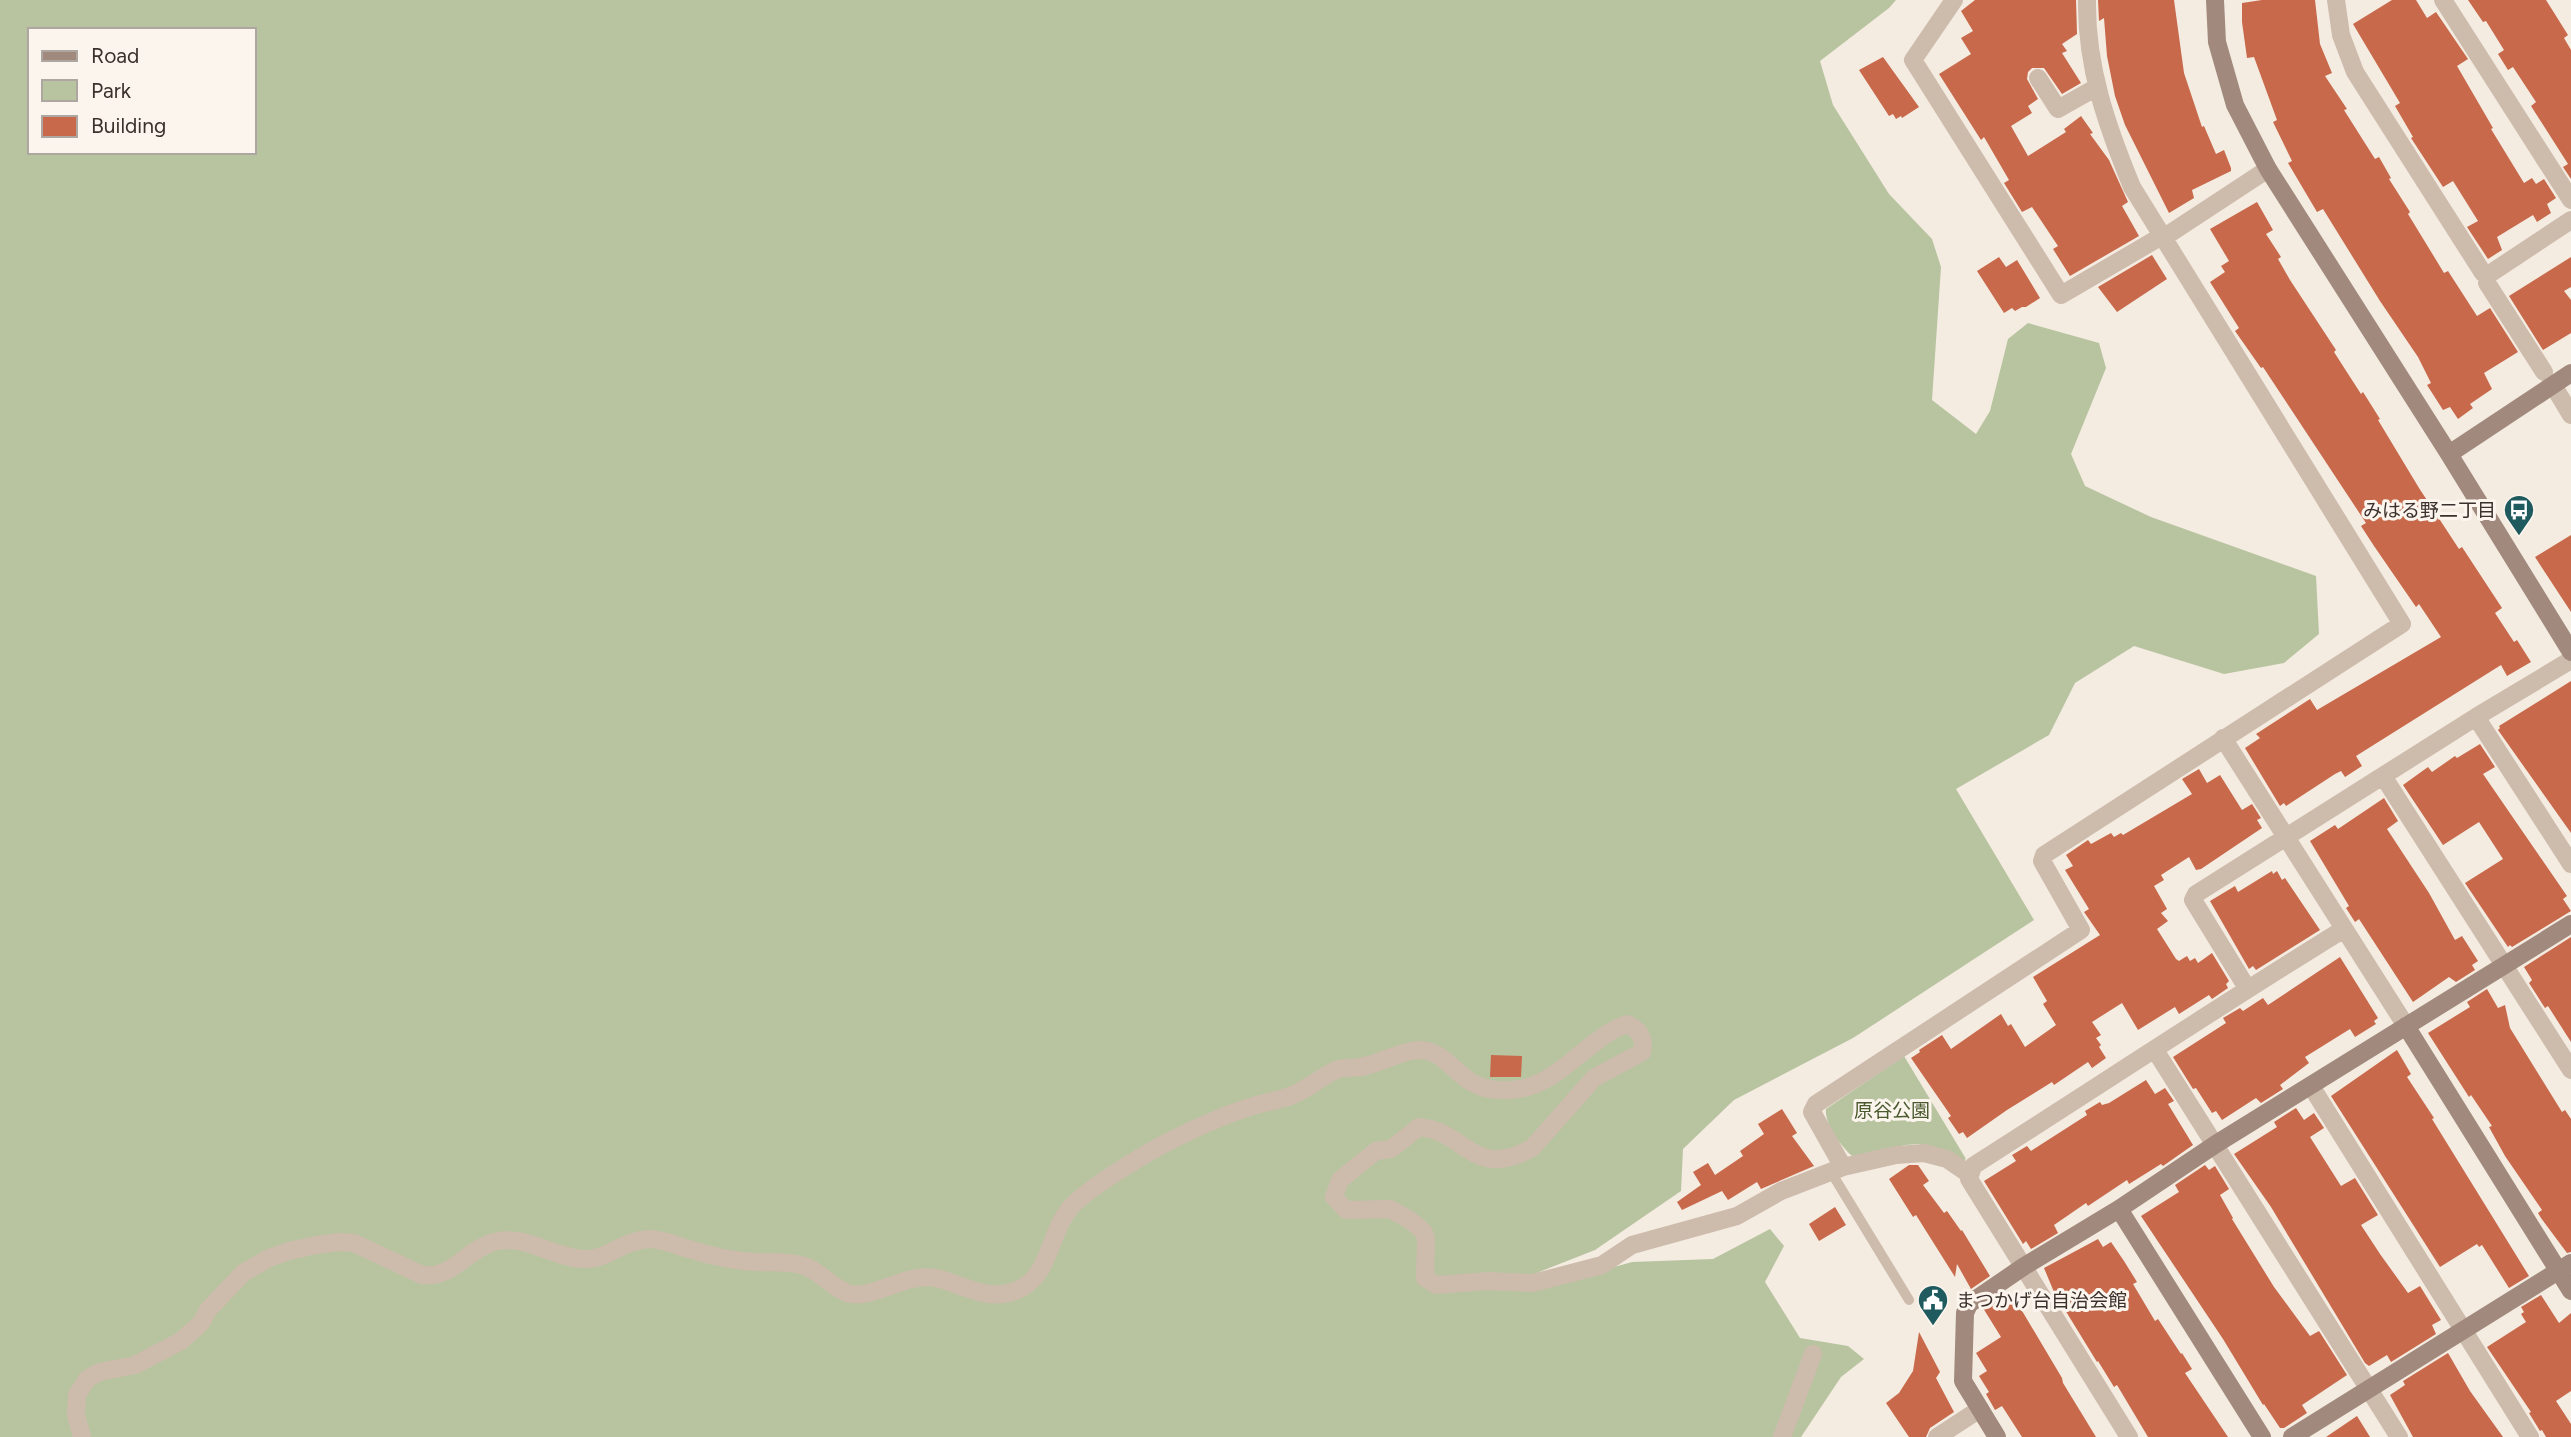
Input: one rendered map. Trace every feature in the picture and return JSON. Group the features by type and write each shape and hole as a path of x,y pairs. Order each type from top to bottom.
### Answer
{"street":[{"path":"1954,0 1913,60 2061,295 2155,240 2164,239 2268,169"},
{"path":"1837,1169 1812,1112 1816,1104 2081,930 2042,861 2044,855 2402,624 2132,187 2101,108 2089,39 2087,0"},
{"path":"2216,0 2217,42 2235,105 2268,169 2571,652"},
{"path":"2336,0 2341,35 2355,72 2475,261 2488,275"},
{"path":"2442,0 2571,200"},
{"path":"2038,78 2058,109 2097,86"},
{"path":"2488,275 2571,220"},
{"path":"2488,275 2487,284 2571,415"},
{"path":"2449,454 2549,378 2571,373"},
{"path":"2247,988 2193,900 2196,894 2571,660"},
{"path":"2476,717 2571,864"},
{"path":"2223,738 2406,1026 2564,1267 2571,1291"},
{"path":"2383,776 2571,1070"},
{"path":"1997,1437 1963,1381 1965,1313 1969,1304 2023,1266 2119,1209 2216,1144 2571,924"},
{"path":"2129,1437 1969,1179 1969,1174 1973,1166 2247,988 2344,929"},
{"path":"82,1437 76,1415 77,1395 87,1379 99,1372 135,1365 181,1341 201,1323 208,1310 243,1273 289,1251 340,1242 354,1243 422,1275 432,1276 457,1267 487,1244 496,1241 516,1241 564,1256 590,1260 601,1258 632,1241 653,1239 708,1255 805,1266 838,1289 856,1295 903,1280 926,1278 986,1294 1003,1294 1016,1291 1034,1279 1071,1206 1163,1144 1252,1106 1298,1093 1340,1068 1359,1068 1421,1050 1437,1056 1471,1082 1508,1091 1527,1088 1542,1081 1616,1027 1627,1024 1636,1028 1644,1045 1642,1052 1633,1059 1594,1078 1532,1148 1518,1155 1494,1159 1479,1156 1438,1132 1419,1127 1391,1149 1376,1151 1340,1180 1334,1198 1346,1210 1390,1209 1423,1231 1426,1238 1425,1278 1436,1285 1488,1280 1533,1283 1602,1265 1632,1245 1737,1216 1781,1191 1837,1169 1896,1155 1924,1153 1947,1159 1969,1174"},
{"path":"2155,1050 2399,1437"},
{"path":"2311,1087 2530,1437"},
{"path":"2119,1209 2262,1437"},
{"path":"2292,1437 2564,1267"},
{"path":"1782,1437 1813,1354"},
{"path":"1937,1437 1980,1409"}],"lane":[{"path":"1837,1169 1909,1300"}],"green space":[{"path":"0,0 1896,0 1820,61 1833,105 1889,194 1932,239 1941,267 1932,400 1976,434 1990,411 2008,339 2028,323 2099,343 2106,368 2071,454 2085,486 2151,517 2316,576 2319,634 2284,663 2224,674 2134,646 2075,683 2049,735 1956,789 2034,920 1853,1038 1734,1100 1683,1149 1681,1191 1595,1250 1529,1276 1528,1291 1632,1262 1713,1259 1770,1229 1784,1246 1765,1282 1800,1338 1848,1346 1864,1359 1841,1377 1801,1437 0,1437"},
{"name":"原谷公園","path":"1904,1056 1966,1159 1963,1161 1919,1144 1855,1158 1831,1129 1826,1109"}],"building":[{"path":"1975,0 2076,0 2077,34 2062,44 2067,51 2062,53 2081,83 2062,94 2044,68 2032,68 2027,79 2038,99 2028,106 2032,113 2011,126 2028,156 2066,132 2064,129 2081,116 2109,160 2128,202 2122,206 2139,236 2070,276 2053,249 2058,246 2032,207 2022,212 2004,183 2009,180 1984,137 1981,140 1939,74 1971,54 1961,38 1973,31 1961,11"},
{"path":"2098,0 2174,0 2184,73 2202,127 2204,126 2216,154 2224,150 2231,168 2231,171 2192,190 2194,198 2169,213 2125,125 2115,96 2107,56 2104,18 2099,21"},
{"path":"2262,0 2315,0 2320,44 2332,73 2325,76 2347,109 2344,110 2375,159 2379,157 2410,212 2408,214 2444,273 2448,271 2477,316 2490,308 2518,352 2484,373 2492,389 2470,404 2473,408 2458,419 2450,407 2443,410 2427,385 2431,383 2418,357 2323,209 2317,212 2288,163 2292,161 2273,122 2277,120 2254,57 2247,58 2242,3"},
{"path":"2392,0 2416,0 2427,18 2436,12 2468,59 2457,66 2524,183 2532,178 2536,184 2544,179 2556,198 2547,204 2551,213 2537,222 2533,215 2497,237 2502,250 2488,259 2467,227 2478,221 2453,181 2443,187 2411,138 2413,137 2395,106 2400,103 2353,24"},
{"path":"2468,0 2546,0 2568,35 2564,38 2571,50 2571,179 2563,167 2568,164 2531,106 2536,102 2513,67 2508,70 2498,54 2504,50 2486,21 2483,22"},
{"path":"1883,57 1919,107 1902,118 1901,116 1896,119 1893,114 1889,116 1859,70"},
{"path":"2257,202 2273,230 2266,234 2281,257 2278,259 2290,280 2361,394 2363,392 2380,419 2378,420 2419,488 2502,608 2495,613 2531,662 2507,676 2501,665 2356,756 2362,766 2345,777 2341,771 2335,774 2286,806 2284,803 2280,806 2245,748 2260,738 2256,734 2310,699 2317,710 2441,637 2419,604 2416,607 2374,546 2361,526 2366,523 2263,367 2261,368 2235,331 2239,328 2210,282 2225,272 2221,266 2229,261 2210,229"},
{"path":"2152,255 2167,279 2117,312 2098,287"},
{"path":"1999,257 2006,267 2017,260 2040,298 2026,307 2015,311 2012,308 2004,313 1977,271"},
{"path":"2571,257 2571,287 2564,291 2571,300 2571,333 2543,350 2509,296"},
{"path":"2571,535 2571,612 2535,557"},
{"path":"2571,681 2571,833 2498,730 2499,726"},
{"path":"2480,744 2495,767 2483,774 2567,896 2563,899 2571,911 2512,947 2508,947 2465,883 2503,859 2479,822 2443,845 2403,785 2428,767 2432,772 2455,756 2457,758"},
{"path":"2199,769 2207,783 2220,775 2242,810 2252,804 2261,818 2257,820 2262,828 2201,869 2196,870 2189,857 2161,875 2164,880 2154,886 2167,909 2161,913 2168,921 2157,929 2179,961 2187,956 2190,961 2195,958 2198,963 2212,953 2229,981 2226,984 2228,988 2212,999 2209,995 2179,1014 2175,1007 2138,1030 2122,1003 2092,1022 2101,1035 2096,1038 2106,1058 2092,1068 2088,1062 2054,1085 2052,1082 1967,1138 1963,1132 1959,1134 1948,1118 1951,1116 1911,1058 1942,1035 1951,1049 2001,1014 2008,1026 2011,1024 2025,1047 2056,1025 2043,1004 2047,1001 2033,977 2100,935 2084,912 2089,909 2065,870 2073,866 2066,855 2088,840 2091,844 2111,833 2114,837 2121,833 2123,835 2192,794 2182,779"},
{"path":"2384,798 2398,821 2387,829 2429,893 2455,940 2462,936 2478,961 2472,965 2475,970 2456,982 2449,977 2413,1002 2359,919 2355,922 2346,908 2349,906 2310,841 2335,825 2338,829"},
{"path":"2272,871 2273,874 2277,871 2282,880 2285,878 2320,930 2256,970 2253,966 2249,969 2210,901 2235,886 2238,892"},
{"path":"2571,937 2571,1042 2548,1006 2545,1008 2529,983 2532,980 2524,967"},
{"path":"2340,957 2378,1018 2374,1021 2376,1024 2355,1037 2350,1029 2305,1057 2309,1063 2280,1085 2283,1089 2261,1103 2256,1098 2222,1120 2216,1111 2212,1113 2173,1057 2226,1023 2223,1018 2240,1008 2243,1011 2263,998 2268,1005"},
{"path":"2487,989 2498,1008 2505,1005 2510,1028 2562,1112 2565,1110 2571,1119 2571,1252 2567,1253 2541,1218 2538,1213 2542,1210 2505,1156 2489,1127 2492,1126 2471,1095 2469,1097 2428,1033 2470,1007 2467,1002"},
{"path":"2397,1050 2411,1074 2407,1077 2529,1276 2509,1288 2482,1245 2479,1247 2477,1244 2440,1267 2331,1096"},
{"path":"1491,1055 1522,1056 1521,1077 1490,1077"},
{"path":"2146,1080 2155,1094 2165,1088 2174,1101 2168,1104 2193,1145 2163,1166 2161,1164 2129,1184 2127,1180 2088,1206 2086,1203 2054,1225 2058,1233 2031,1249 2026,1241 2023,1244 1984,1181 2016,1161 2012,1155 2027,1146 2031,1151 2087,1115 2085,1111 2100,1102 2102,1105 2109,1103"},
{"path":"2296,1108 2304,1120 2314,1113 2324,1128 2310,1137 2341,1186 2355,1178 2378,1215 2361,1225 2380,1254 2408,1293 2420,1286 2441,1320 2432,1325 2436,1334 2391,1362 2387,1355 2369,1366 2365,1363 2271,1207 2234,1154 2277,1127 2274,1122"},
{"path":"1782,1109 1797,1133 1792,1136 1814,1166 1761,1189 1757,1182 1728,1200 1722,1191 1682,1210 1677,1202 1701,1185 1693,1172 1708,1163 1715,1175 1743,1156 1740,1151 1764,1134 1758,1124"},
{"path":"1909,1165 1918,1165 1929,1181 1923,1185 1944,1213 1947,1211 1962,1230 1990,1276 1971,1289 1957,1264 1955,1277 1916,1215 1913,1217 1889,1179"},
{"path":"2205,1165 2209,1170 2215,1166 2229,1189 2220,1195 2274,1287 2310,1336 2319,1331 2347,1375 2302,1405 2307,1413 2284,1428 2280,1428 2263,1405 2223,1339 2141,1216 2179,1192 2175,1185"},
{"path":"1835,1207 1846,1225 1819,1241 1809,1224"},
{"path":"2098,1239 2103,1247 2111,1242 2124,1261 2137,1282 2133,1284 2155,1321 2158,1319 2192,1369 2185,1373 2228,1437 2148,1437 2117,1385 2114,1387 2097,1362 2054,1292 2044,1268"},
{"path":"2012,1294 2096,1437 2022,1437 2002,1406 1995,1410 1986,1394 1989,1392 1979,1376 1987,1371 1976,1353 2001,1337 1983,1308 2002,1295 2005,1299"},
{"path":"2541,1295 2559,1323 2571,1313 2571,1391 2556,1401 2571,1424 2571,1437 2546,1437 2542,1430 2540,1431 2529,1413 2531,1412 2487,1347 2526,1322 2521,1314 2524,1312 2521,1307"},
{"path":"1919,1332 1940,1372 1936,1378 1954,1412 1930,1428 1926,1437 1909,1437 1886,1403 1899,1393 1913,1371"},
{"path":"2448,1353 2470,1391 2503,1437 2413,1437 2390,1395 2405,1385 2403,1381"},
{"path":"2357,1416 2370,1437 2326,1437"}],"place":[{"name":"みはる野二丁目","path":"2519,537"},
{"name":"まつかげ台自治会館","path":"1933,1327"}]}
